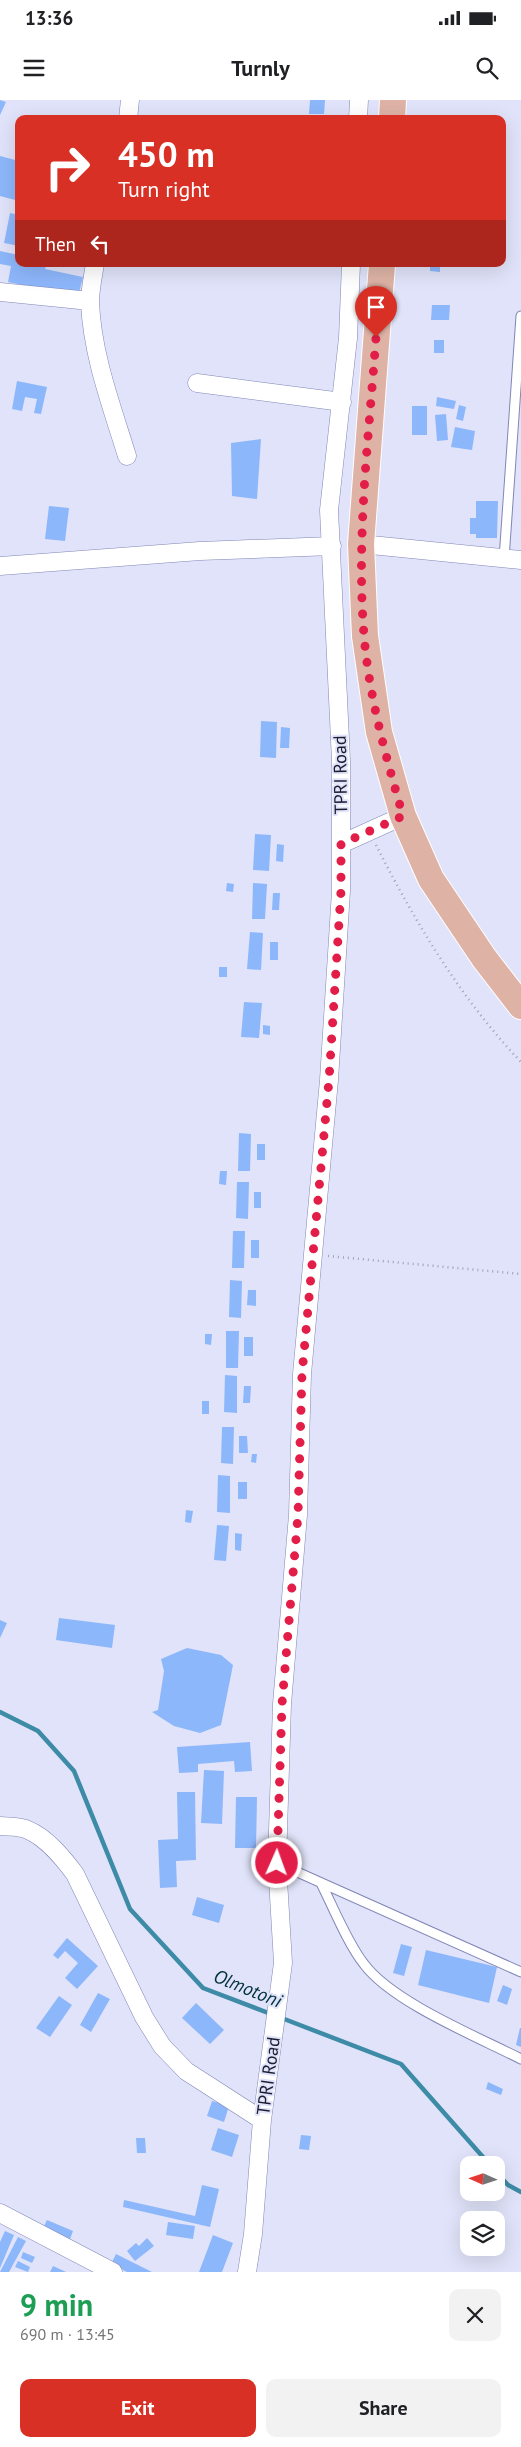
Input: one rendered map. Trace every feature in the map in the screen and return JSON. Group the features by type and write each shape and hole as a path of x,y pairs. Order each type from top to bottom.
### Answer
{"main road":[{"path":"392,115 393,100"},
{"path":"382,267 361,544 364,636 377,722 403,816 431,879 484,958 521,1006"}],"street":[{"path":"128,115 130,100"},
{"path":"358,115 359,100"},
{"path":"95,267 90,301 102,373 127,456"},
{"name":"TPRI Road","path":"247,2272 253,2234 262,2120 283,1963 277,1863 282,1704 298,1515 302,1374 329,1080 341,891 341,761 330,510 348,338 351,267"},
{"path":"0,292 90,301"},
{"path":"197,383 342,402"},
{"path":"361,544 513,560"},
{"path":"0,566 191,551 332,546"},
{"path":"341,844 403,816"},
{"path":"0,1826 26,1829 36,1834 61,1857 75,1874 144,2017 162,2046 186,2071 262,2120"},
{"path":"0,2213 94,2268 113,2272"}],"lane":[{"path":"513,560 521,316"},
{"path":"277,1863 521,1972"},
{"path":"321,1883 363,1964 379,1981 407,2001 521,2059"}],"path":[{"path":"370,832 399,890 448,972 521,1062"},
{"path":"312,1255 521,1274"}],"building":[{"path":"0,100 6,102 0,115"},
{"path":"310,100 325,100 324,114 309,114"},
{"path":"0,156 15,160 15,200 0,196"},
{"path":"10,213 15,214 15,245 4,243"},
{"path":"0,251 15,254 15,267 46,267 45,269 83,277 78,297 8,282 11,266 0,264"},
{"path":"430,267 440,267 440,272 430,271"},
{"path":"432,305 450,305 449,320 431,320"},
{"path":"434,340 444,340 444,353 434,353"},
{"path":"17,381 47,387 41,414 34,413 37,399 25,397 22,411 12,409"},
{"path":"437,397 456,401 454,409 436,406"},
{"path":"459,405 466,407 463,421 456,419"},
{"path":"412,406 427,406 427,435 412,435"},
{"path":"446,414 448,440 437,441 435,415"},
{"path":"455,427 475,431 472,450 451,447"},
{"path":"261,439 257,499 232,496 231,443"},
{"path":"476,501 498,501 497,538 476,538 476,534 470,534 470,518 476,518"},
{"path":"49,506 69,508 65,541 45,539"},
{"path":"261,721 277,722 276,758 260,757"},
{"path":"281,727 290,728 289,748 280,748"},
{"path":"255,834 271,835 269,871 253,870"},
{"path":"277,844 284,845 283,862 276,861"},
{"path":"227,883 234,884 233,892 226,891"},
{"path":"253,883 267,884 265,919 252,919"},
{"path":"273,893 280,893 279,910 272,910"},
{"path":"250,932 263,933 261,970 247,969"},
{"path":"270,942 278,942 278,960 270,960"},
{"path":"219,967 227,967 227,977 219,977"},
{"path":"244,1002 262,1003 259,1038 241,1037"},
{"path":"263,1025 270,1026 270,1035 263,1034"},
{"path":"239,1133 251,1134 250,1171 238,1171"},
{"path":"257,1144 265,1144 265,1160 257,1160"},
{"path":"220,1171 227,1171 226,1185 219,1184"},
{"path":"237,1182 249,1182 248,1219 236,1218"},
{"path":"254,1192 261,1192 261,1208 254,1208"},
{"path":"233,1231 245,1231 244,1268 232,1268"},
{"path":"251,1240 259,1240 259,1258 251,1258"},
{"path":"230,1280 242,1281 241,1318 229,1317"},
{"path":"248,1290 256,1290 256,1306 247,1305"},
{"path":"226,1331 239,1331 238,1368 226,1368"},
{"path":"205,1334 212,1334 211,1345 205,1344"},
{"path":"244,1337 253,1337 253,1356 244,1356"},
{"path":"225,1375 237,1376 237,1413 224,1412"},
{"path":"244,1386 251,1386 250,1403 243,1403"},
{"path":"202,1401 209,1401 209,1414 202,1414"},
{"path":"222,1427 234,1427 233,1464 221,1463"},
{"path":"239,1436 247,1436 248,1453 239,1453"},
{"path":"252,1454 257,1454 256,1463 251,1462"},
{"path":"218,1475 230,1476 230,1513 217,1512"},
{"path":"238,1482 247,1482 247,1499 238,1499"},
{"path":"186,1510 193,1511 191,1523 185,1522"},
{"path":"217,1525 229,1526 226,1561 214,1560"},
{"path":"235,1533 242,1534 241,1551 235,1550"},
{"path":"59,1618 115,1625 112,1648 56,1640"},
{"path":"0,1620 7,1623 0,1638"},
{"path":"187,1648 221,1655 233,1665 221,1725 200,1733 174,1726 152,1712 158,1710 164,1671 161,1659"},
{"path":"250,1742 252,1771 235,1772 234,1761 198,1764 198,1772 179,1773 177,1747"},
{"path":"204,1770 224,1771 222,1824 201,1823"},
{"path":"177,1792 195,1792 196,1860 176,1861 177,1887 160,1888 158,1840 178,1839"},
{"path":"236,1797 257,1797 256,1848 235,1848"},
{"path":"197,1897 224,1905 219,1923 192,1915"},
{"path":"67,1938 98,1966 77,1989 65,1978 78,1963 65,1951 58,1959 53,1955"},
{"path":"401,1944 412,1947 404,1976 393,1973"},
{"path":"426,1950 497,1967 489,2003 418,1985"},
{"path":"503,1985 512,1989 507,2005 497,2001"},
{"path":"98,1993 110,1999 91,2032 80,2025"},
{"path":"59,1996 72,2005 50,2037 36,2028"},
{"path":"196,2003 224,2030 210,2044 182,2018"},
{"path":"521,2028 521,2047 516,2045"},
{"path":"488,2082 503,2089 501,2095 486,2089"},
{"path":"212,2101 229,2106 224,2122 207,2116"},
{"path":"218,2128 239,2135 232,2157 211,2150"},
{"path":"301,2135 311,2136 309,2150 299,2149"},
{"path":"136,2138 145,2138 146,2153 137,2153"},
{"path":"202,2185 219,2189 210,2227 123,2207 124,2200 195,2216"},
{"path":"47,2220 73,2231 70,2239 43,2228"},
{"path":"168,2222 195,2226 193,2239 166,2235"},
{"path":"5,2231 14,2235 0,2268 0,2242"},
{"path":"213,2235 233,2243 222,2272 199,2272"},
{"path":"18,2237 26,2241 9,2272 0,2272"},
{"path":"147,2238 154,2246 135,2261 127,2251 136,2243 139,2246"},
{"path":"23,2252 35,2257 32,2263 21,2258"},
{"path":"116,2254 152,2272 127,2272 111,2264"},
{"path":"18,2261 30,2267 28,2272 15,2267"},
{"path":"53,2266 66,2272 50,2272"}],"waterway":[{"name":"Olmotoni","path":"0,1712 38,1731 74,1771 130,1909 203,1988 271,2014"},
{"name":"Olmotoni","path":"279,2017 401,2064 482,2156"},
{"name":"Olmotoni","path":"505,2182 521,2192"}],"route":[{"path":"277,1863 282,1704 298,1515 302,1374 329,1080 341,891 341,844 403,816 379,732 364,636 361,544 376,337"}]}
